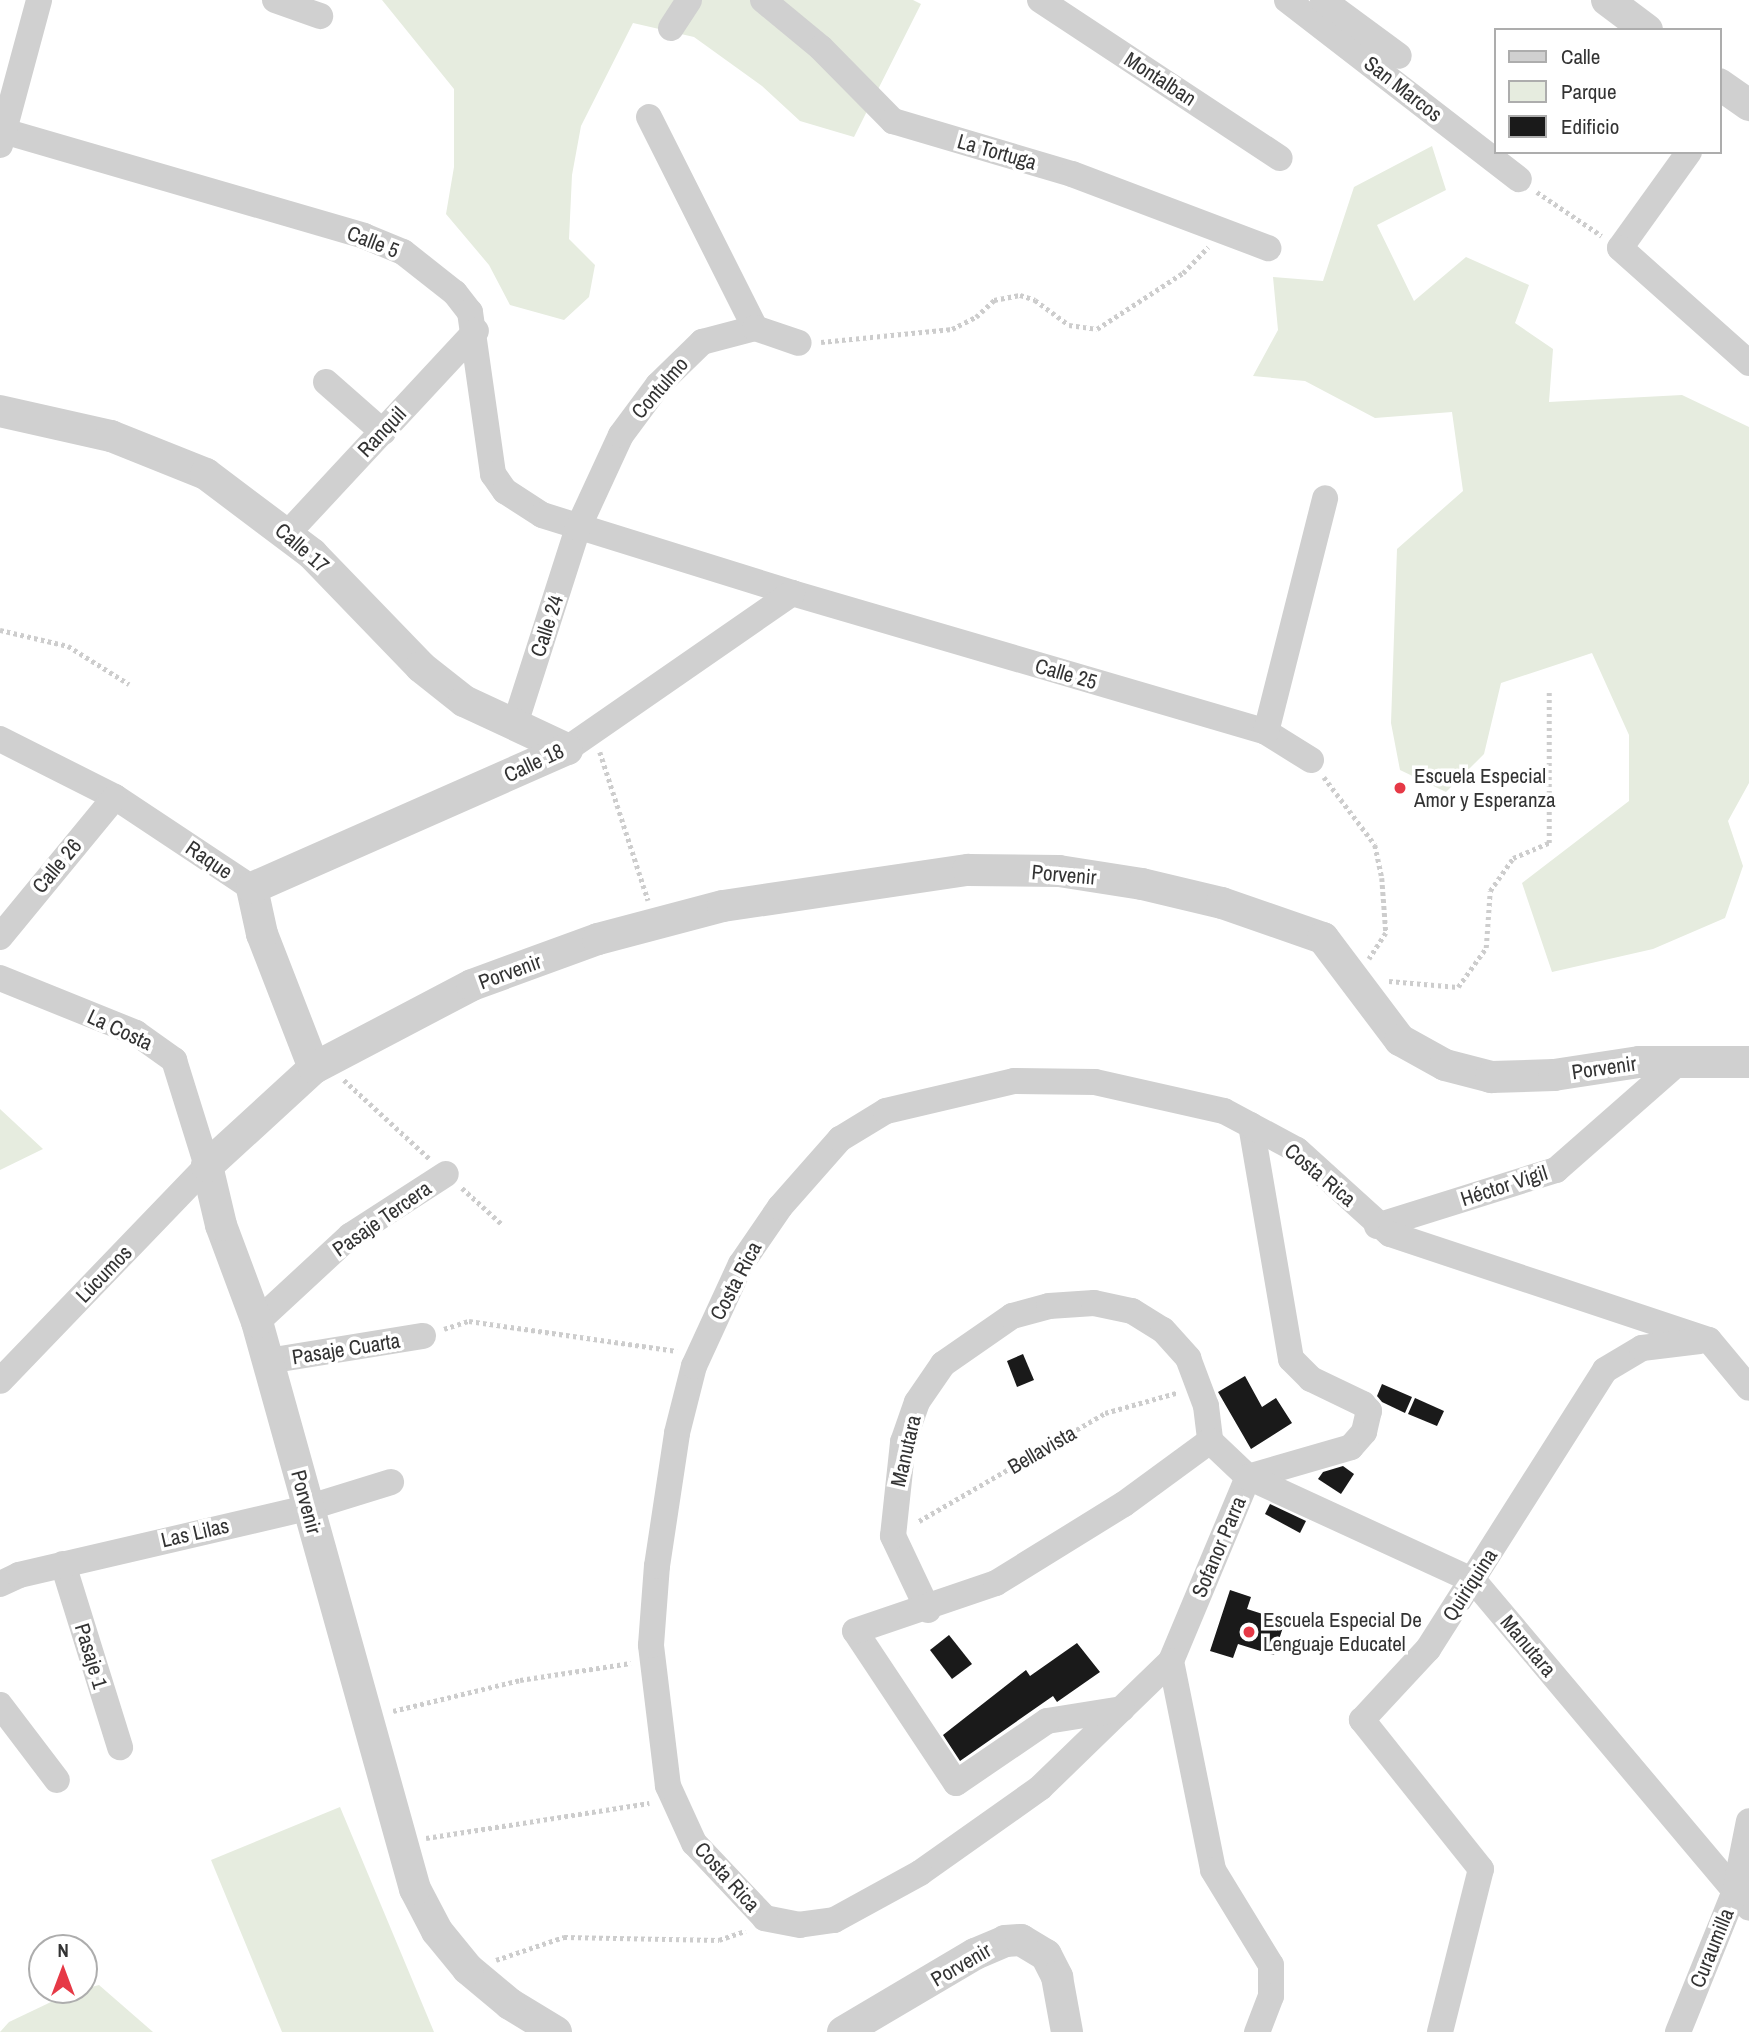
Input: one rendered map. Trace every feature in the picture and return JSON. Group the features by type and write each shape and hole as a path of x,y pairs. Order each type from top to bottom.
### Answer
{"street":[{"path":"1,135 39,0"},
{"path":"275,0 320,16"},
{"path":"671,28 690,0"},
{"name":"La Tortuga","path":"762,0 821,48 893,121 1072,174 1219,226 1268,248"},
{"name":"Montalban","path":"1040,0 1280,158"},
{"name":"San Marcos","path":"1287,0 1518,178"},
{"path":"1323,0 1399,56"},
{"path":"1607,0 1644,28"},
{"path":"649,117 755,328 799,343"},
{"name":"Calle 5","path":"1,135 364,236 403,252 455,293 470,312 476,331 484,431 493,474 505,491 542,515 578,528"},
{"path":"1688,154 1620,248 1749,363"},
{"name":"Contulmo","path":"578,528 621,435 658,385 702,342 755,328"},
{"name":"Ranquil","path":"288,533 476,331"},
{"path":"326,382 383,432"},
{"name":"Calle 17","path":"0,411 154,450 206,474 288,533 422,667 464,701 567,749"},
{"path":"1266,732 1325,498"},
{"name":"Calle 25","path":"578,528 1266,732 1311,760"},
{"name":"Calle 24","path":"515,724 578,528"},
{"name":"Calle 18","path":"252,888 567,749 792,593"},
{"name":"Raque","path":"0,739 114,797 252,888 262,934 314,1068"},
{"name":"Calle 26","path":"0,937 114,797"},
{"name":"Porvenir","path":"556,2032 510,2004 468,1969 426,1910 400,1842 257,1322 221,1225 207,1166 314,1068 472,985 598,939 723,906 870,881 968,870 1059,871 1142,884 1222,903 1323,938 1357,978 1400,1040 1445,1065 1491,1077 1679,1062 1749,1062"},
{"name":"La Costa","path":"0,978 136,1033 174,1060 207,1166"},
{"name":"Héctor Vigil","path":"1377,1226 1556,1170 1679,1062"},
{"name":"Costa Rica","path":"1171,1661 1040,1788 920,1873 834,1920 800,1925 765,1918 694,1843 668,1786 653,1660 659,1552 677,1433 698,1356 741,1264 780,1206 840,1139 886,1111 1014,1081 1095,1082 1224,1111 1297,1150 1377,1226 1421,1247 1709,1340"},
{"name":"Sofanor Parra","path":"1171,1661 1248,1477 1351,1447 1364,1432 1370,1411 1363,1404 1311,1379 1290,1359 1251,1125"},
{"name":"Lúcumos","path":"0,1381 207,1166"},
{"name":"Pasaje Tercera","path":"257,1322 350,1236 446,1174"},
{"name":"Manutara","path":"893,1536 903,1442 917,1402 943,1364 1012,1316 1049,1306 1094,1303 1132,1311 1163,1330 1188,1358 1200,1387 1210,1441 1248,1477 1474,1581 1742,1899"},
{"name":"Pasaje Cuarta","path":"268,1361 423,1336"},
{"path":"1709,1340 1749,1388"},
{"name":"Quiriquina","path":"1440,2032 1481,1869 1362,1720 1428,1649 1474,1581 1605,1370 1642,1348 1709,1340"},
{"path":"1122,1709 1047,1721 956,1783 855,1632 928,1610 996,1583 1124,1504 1210,1441"},
{"name":"Las Lilas","path":"0,1584 63,1564 307,1508 391,1482"},
{"path":"893,1536 928,1610"},
{"name":"Pasaje 1","path":"63,1564 120,1747"},
{"path":"1171,1661 1213,1870 1271,1965 1271,1996 1257,2032"},
{"path":"0,1705 57,1780"},
{"name":"Curaumilla","path":"1678,2032 1742,1899 1749,1821"},
{"name":"Porvenir","path":"843,2032 975,1954 1005,1941 1021,1940 1046,1955 1057,1977 1067,2032"}],"path":[{"path":"1518,178 1564,214 1620,248"},
{"path":"799,343 952,329 976,317 994,300 1020,295 1035,300 1069,325 1097,329 1203,257 1219,226"},
{"path":"0,630 68,646 129,684"},
{"path":"1311,760 1374,845 1382,878 1386,933 1357,978 1458,987 1486,948 1490,891 1513,858 1549,843 1549,691"},
{"path":"593,731 656,924"},
{"path":"314,1068 347,1081 503,1225"},
{"path":"423,1336 469,1321 631,1341 698,1356"},
{"name":"Bellavista","path":"893,1536 1105,1413 1200,1387"},
{"path":"367,1717 520,1680 653,1660"},
{"path":"400,1842 674,1799"},
{"path":"468,1969 564,1937 719,1940 775,1920"}],"green space":[{"path":"382,0 913,0 921,4 854,137 800,121 762,86 694,37 633,23 581,126 572,175 569,239 595,265 589,297 564,320 510,305 489,265 446,214 454,167 454,89"},
{"path":"1432,146 1446,190 1377,225 1414,301 1466,257 1529,285 1515,323 1553,349 1549,402 1682,395 1749,427 1749,783 1728,821 1743,866 1725,918 1653,949 1552,972 1522,883 1629,801 1629,735 1592,653 1501,683 1484,754 1446,792 1400,770 1391,723 1397,549 1463,491 1452,412 1375,418 1305,381 1253,376 1278,330 1273,277 1323,281 1354,187"},
{"path":"0,1109 43,1149 0,1170"},
{"path":"340,1807 434,2032 282,2032 211,1860"},
{"path":"98,1985 153,2032 0,2032 9,2022 47,2004 98,2004"}],"building":[{"path":"1023,1354 1034,1380 1017,1387 1007,1361"},
{"path":"1245,1376 1262,1407 1276,1398 1292,1423 1251,1449 1218,1392"},
{"path":"1382,1384 1412,1397 1405,1413 1382,1402 1377,1396"},
{"path":"1415,1398 1444,1411 1437,1426 1408,1414"},
{"path":"1343,1466 1354,1474 1341,1494 1318,1479 1323,1472"},
{"path":"1270,1504 1306,1521 1300,1533 1265,1514"},
{"name":"Escuela Especial De Lenguaje Educatel","path":"1230,1590 1251,1597 1247,1609 1285,1621 1274,1655 1238,1644 1233,1658 1210,1651"},
{"path":"949,1635 972,1664 952,1679 930,1650"},
{"path":"1077,1643 1100,1672 1057,1702 1053,1696 960,1761 943,1735 1026,1670 1030,1676"}],"place":[{"name":"Escuela Especial Amor y Esperanza","path":"1400,788"},
{"name":"Escuela Especial De Lenguaje Educatel","path":"1249,1632"}]}
